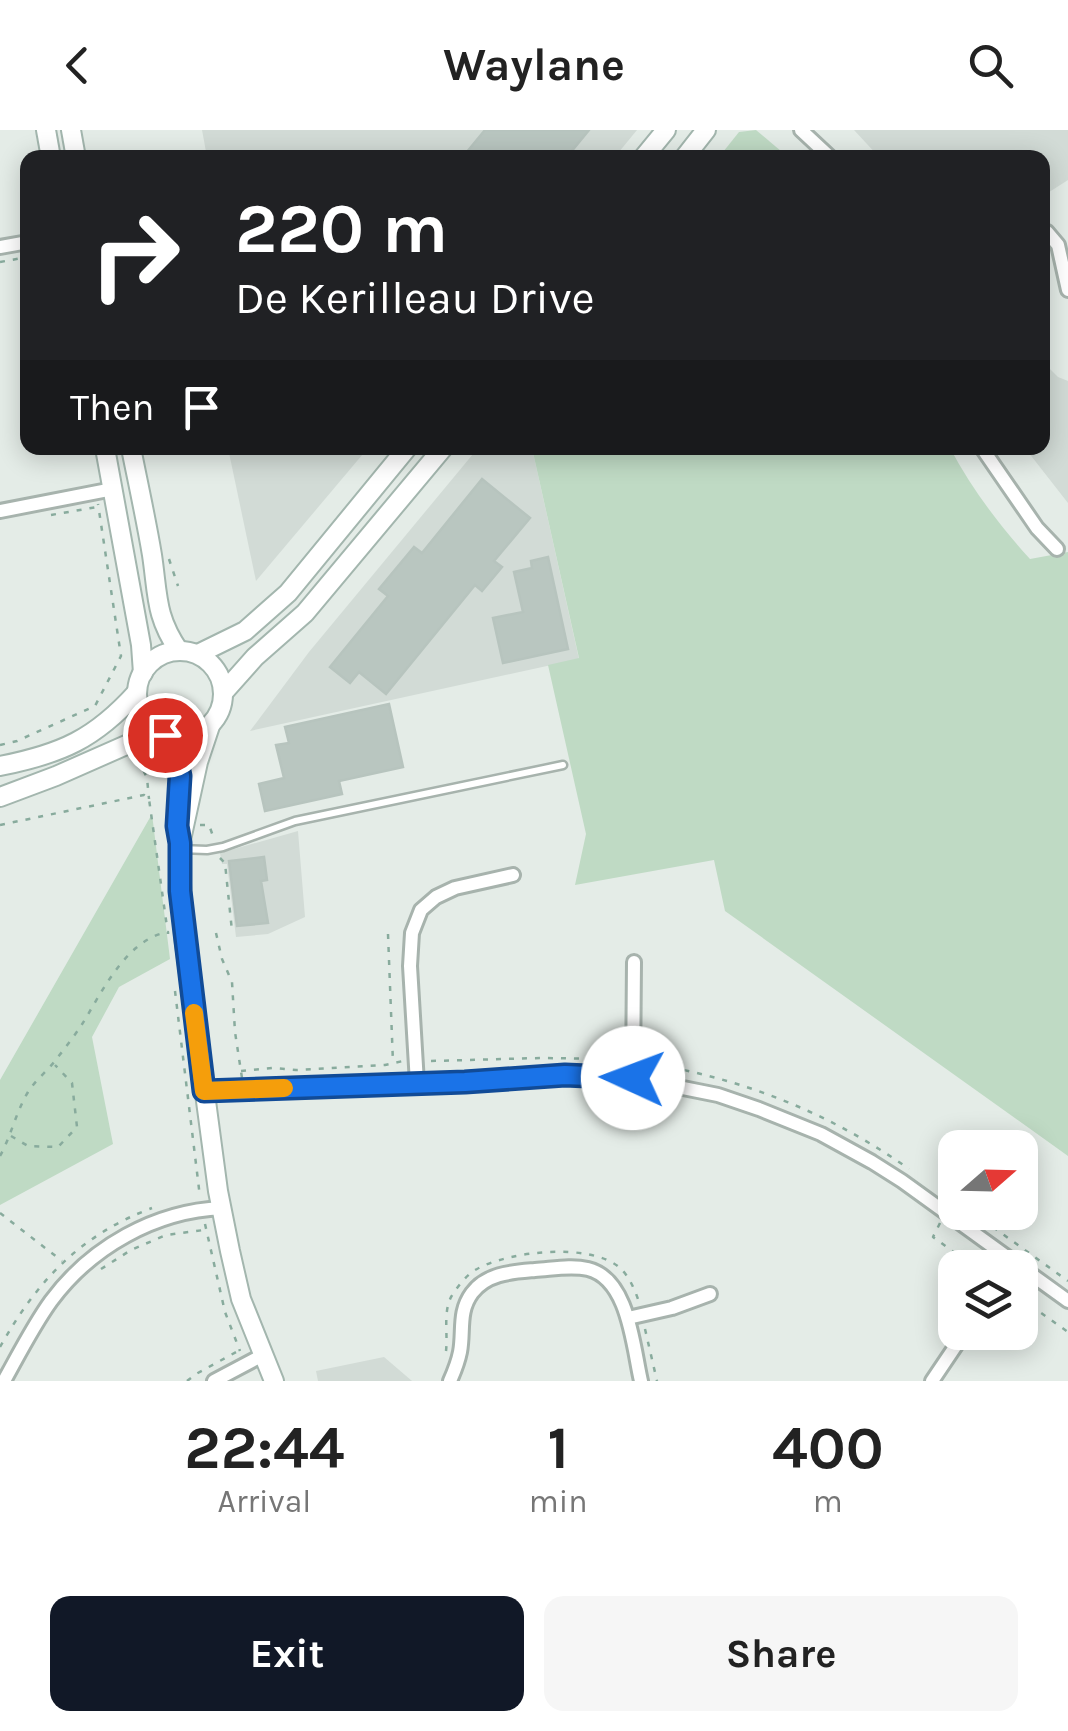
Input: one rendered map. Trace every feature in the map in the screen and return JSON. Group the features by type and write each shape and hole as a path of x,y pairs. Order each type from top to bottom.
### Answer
{"street":[{"path":"650,150 666,130"},
{"path":"690,150 706,130"},
{"path":"801,130 823,150"},
{"path":"1050,236 1058,246 1068,290"},
{"path":"105,455 105,490 141,644 143,673 138,692 142,714 162,733 178,764 177,826 184,936 222,1208 242,1299 274,1381"},
{"path":"132,455 165,629 189,652 214,668 223,694 198,762 180,846"},
{"path":"143,673 158,657 189,652 254,625 288,594 401,455"},
{"path":"223,694 255,656 305,613 437,455"},
{"path":"987,455 1037,528 1057,549"},
{"path":"0,511 138,482"},
{"path":"0,766 34,760 94,733 138,692"},
{"path":"0,797 162,733 185,737 210,726"},
{"path":"417,1083 410,966 412,933 420,910 456,888 513,874"},
{"path":"633,1078 634,962"},
{"path":"204,1091 565,1075 633,1078 718,1095 820,1134 872,1162 938,1207"},
{"path":"4,1381 52,1299 86,1263 122,1236 165,1218 222,1208"},
{"path":"968,1230 994,1250"},
{"path":"450,1381 461,1349 463,1308 478,1287 515,1271 566,1268 592,1270 617,1290 628,1318 641,1381"},
{"path":"1038,1281 1068,1301"},
{"path":"628,1318 710,1294"},
{"path":"932,1381 953,1350"},
{"path":"214,1381 263,1355"}],"lane":[{"path":"180,846 216,848 296,821 563,765"}],"path":[{"path":"0,745 95,706 121,656 105,490"},
{"path":"0,825 144,794 150,799 168,932 158,934 121,962 54,1064 30,1088 0,1156"},
{"path":"216,933 232,982 243,1090"},
{"path":"388,934 392,1063"},
{"path":"175,991 202,1210 225,1312 240,1350 188,1381"},
{"path":"10,1136 28,1146 58,1146 78,1126 72,1082 54,1064"},
{"path":"0,1213 78,1272"},
{"path":"938,1227 933,1237 951,1250"},
{"path":"98,1271 131,1250 166,1235 206,1230"},
{"path":"997,1230 1068,1281"},
{"path":"445,1355 448,1307 471,1272 498,1260 554,1252 590,1253 621,1269 634,1290 657,1381"},
{"path":"1038,1311 1068,1332"}],"shaded area":[{"path":"202,130 637,130 621,150 206,150"},
{"path":"854,130 1068,130 1068,180 1050,192 1050,150 873,150"},
{"path":"1050,369 1068,381 1068,503 1030,455 1050,455"},
{"path":"229,455 362,455 256,581"},
{"path":"472,455 534,455 579,659 250,731 309,652"},
{"path":"298,831 305,917 268,934 236,937 227,864 222,864 220,853"},
{"path":"384,1357 412,1381 318,1381 316,1371"}],"green space":[{"path":"756,130 780,150 725,150 739,132"},
{"path":"534,455 954,455 987,506 1030,559 1068,552 1068,1156 1038,1135 1038,1130 1032,1130 725,911 714,860 575,885 586,834 548,665 579,658"},
{"path":"152,814 170,959 119,987 92,1037 113,1144 0,1205 0,1080"}],"building":[{"path":"485,130 589,130 573,150 469,150"},
{"path":"482,479 530,518 494,561 502,567 482,591 475,585 386,694 359,672 350,683 330,667 388,596 379,589 414,547 422,553"},
{"path":"548,557 568,649 503,663 493,618 523,612 514,572 532,568 531,561"},
{"path":"389,704 403,767 339,781 342,794 265,811 259,784 284,778 276,745 289,743 285,727"},
{"path":"264,857 267,880 261,881 268,923 237,926 229,861"}],"slow traffic":[{"path":"194,1013 204,1091 284,1088"}],"route":[{"path":"165,735 175,752 180,776 180,891 204,1091 565,1075 633,1078"}]}
